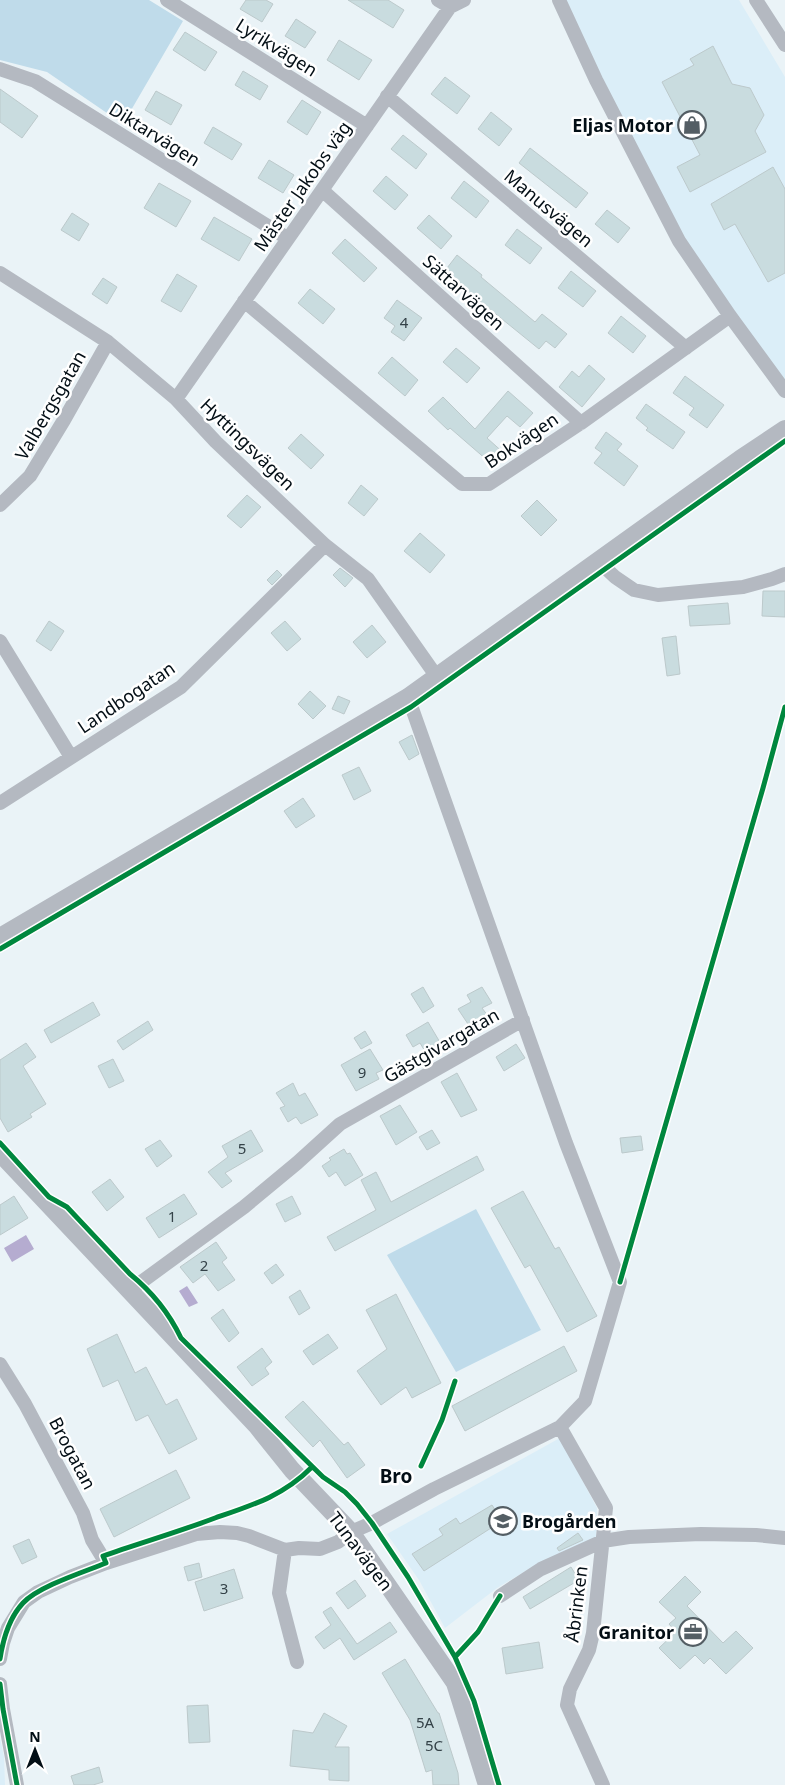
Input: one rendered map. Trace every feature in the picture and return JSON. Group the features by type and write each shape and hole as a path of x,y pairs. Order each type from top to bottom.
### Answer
{"street":[{"name":"Lyrikvägen","path":"167,0 367,126"},
{"name":"Mäster Jakobs väg","path":"176,399 367,126 444,4 464,0"},
{"path":"560,0 596,80 679,241 730,316 785,391"},
{"path":"756,0 785,45"},
{"name":"Diktarvägen","path":"0,69 35,81 287,238"},
{"name":"Manusvägen","path":"387,96 686,348"},
{"name":"Sättarvägen","path":"322,190 581,423"},
{"name":"Hyttingsvägen","path":"0,273 108,342 176,399 216,442 325,545 368,579 437,676"},
{"name":"Bokvägen","path":"244,301 462,484 489,484 581,423 730,316"},
{"name":"Valbergsgatan","path":"0,505 30,476 108,342"},
{"path":"0,937 408,696 740,459 785,429"},
{"name":"Landbogatan","path":"0,803 181,687 325,545"},
{"path":"598,561 615,577 634,590 658,595 742,588 785,574"},
{"path":"0,641 71,756"},
{"name":"Gästgivargatan","path":"129,1292 244,1207 340,1124 523,1020 408,696"},
{"path":"0,1659 2,1644 8,1628 24,1602 38,1592 106,1563 188,1536 220,1532 249,1536 284,1550 299,1548 320,1549 338,1542 351,1532 372,1523 434,1489 560,1427 585,1401 620,1282 566,1143 523,1020"},
{"name":"Tunavägen","path":"0,1153 256,1425 292,1470 351,1532 455,1683 487,1785"},
{"name":"Brogatan","path":"0,1364 30,1412 83,1513 92,1540 106,1563"},
{"name":"Åbrinken","path":"560,1427 606,1508 590,1650 570,1689 567,1705 603,1785"},
{"path":"500,1596 541,1569 603,1541 629,1537 701,1534 756,1535 785,1538"},
{"path":"284,1550 279,1593 296,1662"},
{"path":"0,1684 17,1785"}],"shaded area":[{"path":"0,0 149,0 183,21 123,124 47,72 0,60"},
{"path":"559,0 739,0 785,77 785,391 679,241"},
{"path":"476,1209 541,1330 456,1372 387,1255"},
{"path":"26,1235 34,1249 12,1262 4,1248"},
{"path":"187,1286 198,1303 189,1307 179,1291"},
{"name":"Brogården","path":"560,1438 597,1508 596,1540 539,1563 497,1588 445,1628 419,1580 387,1534"},
{"path":"0,1738 4,1757 5,1785 0,1785"}],"building":[{"path":"246,0 266,0 273,4 262,22 240,9"},
{"path":"348,0 388,0 404,10 393,28"},
{"path":"296,19 316,32 305,48 285,36"},
{"path":"185,32 217,52 205,71 173,50"},
{"path":"339,40 372,60 359,80 327,60"},
{"path":"713,46 732,84 750,88 764,115 755,131 766,152 690,192 677,167 700,155 662,82 694,65 690,59"},
{"path":"243,71 268,86 260,100 235,85"},
{"path":"445,77 470,96 457,114 431,94"},
{"path":"0,89 38,116 22,138 0,122"},
{"path":"156,91 182,105 171,125 145,110"},
{"path":"302,100 321,112 307,135 287,122"},
{"path":"491,112 512,129 499,146 478,129"},
{"path":"213,127 242,144 232,160 204,143"},
{"path":"403,135 427,154 416,169 391,149"},
{"path":"530,148 588,193 576,208 519,163"},
{"path":"269,160 294,175 283,193 258,178"},
{"path":"773,167 785,189 785,273 768,282 735,224 724,230 711,204"},
{"path":"386,176 408,195 395,210 373,191"},
{"path":"464,181 489,201 476,218 451,198"},
{"path":"159,183 191,201 176,227 144,208"},
{"path":"607,210 630,228 618,243 595,224"},
{"path":"72,213 89,224 79,241 61,230"},
{"path":"429,215 452,236 441,249 417,228"},
{"path":"214,217 252,239 239,261 201,239"},
{"path":"517,229 542,248 530,264 505,245"},
{"path":"345,239 377,268 364,282 332,253"},
{"path":"457,255 535,322 542,314 567,334 555,348 546,341 539,349 444,272"},
{"path":"571,271 596,291 583,307 558,288"},
{"path":"177,274 197,286 181,312 161,301"},
{"path":"103,278 117,287 107,304 92,294"},
{"path":"310,289 335,309 323,324 298,303"},
{"path":"397,300 422,318 404,341 391,332 395,326 384,318"},
{"path":"621,316 646,336 633,353 608,333"},
{"path":"456,348 480,368 467,383 443,362"},
{"path":"392,357 418,380 405,396 378,373"},
{"path":"589,365 605,379 582,407 559,387 572,371 579,377"},
{"path":"685,376 724,405 707,428 689,415 694,408 673,393"},
{"path":"508,391 533,413 520,427 507,416 487,438 506,455 495,467 450,428 448,430 428,411 443,397 475,429"},
{"path":"646,404 685,432 673,449 646,430 648,428 636,418"},
{"path":"606,432 622,444 617,450 638,466 624,486 594,463 602,453 595,448"},
{"path":"301,434 324,455 311,469 288,448"},
{"path":"361,485 378,499 364,516 348,503"},
{"path":"247,495 261,507 241,528 227,516"},
{"path":"537,500 557,520 541,536 521,516"},
{"path":"420,533 445,555 430,573 404,551"},
{"path":"340,568 353,578 345,587 333,575"},
{"path":"277,570 282,575 272,585 267,580"},
{"path":"763,591 785,591 785,617 762,616"},
{"path":"728,603 730,624 690,626 688,606"},
{"path":"49,621 64,631 51,651 36,641"},
{"path":"285,621 301,639 287,651 271,633"},
{"path":"372,625 386,642 367,658 353,642"},
{"path":"676,636 680,674 667,676 662,638"},
{"path":"310,691 326,706 313,719 298,704"},
{"path":"338,696 350,701 344,714 332,709"},
{"path":"412,735 419,754 409,760 399,742"},
{"path":"359,767 371,791 354,800 342,775"},
{"path":"303,798 315,816 296,828 284,811"},
{"path":"423,987 434,1006 423,1013 411,994"},
{"path":"482,987 492,1003 482,1008 491,1020 472,1030 458,1009 471,1002 467,995"},
{"path":"93,1002 100,1015 51,1043 44,1030"},
{"path":"148,1021 153,1030 123,1050 117,1041"},
{"path":"428,1022 441,1044 426,1053 420,1043 413,1047 406,1035"},
{"path":"365,1031 372,1043 361,1049 354,1038"},
{"path":"26,1043 36,1057 23,1066 46,1104 30,1114 32,1117 8,1132 0,1118 0,1060"},
{"path":"516,1044 525,1058 504,1071 496,1057"},
{"path":"370,1049 383,1070 376,1073 379,1079 356,1091 341,1065"},
{"path":"113,1059 124,1081 109,1088 98,1066"},
{"path":"457,1073 477,1110 461,1117 441,1082"},
{"path":"293,1083 299,1096 305,1093 318,1115 301,1124 296,1117 288,1122 280,1108 285,1106 276,1093"},
{"path":"400,1105 417,1132 396,1145 380,1116"},
{"path":"251,1130 263,1151 225,1173 232,1181 222,1188 208,1172 228,1157 222,1146"},
{"path":"432,1130 440,1143 427,1150 419,1137"},
{"path":"641,1136 643,1150 622,1153 620,1138"},
{"path":"160,1140 172,1156 157,1167 145,1149"},
{"path":"344,1149 347,1154 350,1153 363,1175 345,1186 336,1172 329,1177 322,1166 331,1160 329,1158"},
{"path":"477,1156 484,1170 335,1251 327,1237 376,1210 361,1180 376,1172 391,1202"},
{"path":"110,1179 124,1197 107,1211 92,1192"},
{"path":"523,1191 555,1249 559,1247 597,1316 567,1332 530,1265 525,1268 491,1208"},
{"path":"184,1194 197,1214 159,1238 146,1218"},
{"path":"14,1196 28,1218 0,1235 0,1205"},
{"path":"292,1196 301,1214 285,1222 276,1204"},
{"path":"216,1242 227,1258 222,1262 235,1280 218,1291 205,1274 193,1283 180,1267"},
{"path":"276,1264 284,1275 272,1284 264,1273"},
{"path":"300,1290 310,1308 299,1315 289,1297"},
{"path":"396,1294 441,1383 412,1398 406,1387 381,1405 357,1371 387,1349 366,1310"},
{"path":"223,1309 239,1333 229,1342 211,1318"},
{"path":"117,1334 135,1373 146,1367 166,1405 177,1399 197,1439 169,1454 148,1415 136,1421 118,1380 103,1387 87,1349"},
{"path":"328,1334 338,1348 313,1365 303,1351"},
{"path":"564,1346 577,1371 465,1431 452,1406"},
{"path":"262,1348 272,1362 265,1368 269,1374 252,1386 237,1367"},
{"path":"303,1401 344,1445 348,1442 365,1465 347,1478 320,1440 313,1447 285,1417"},
{"path":"176,1470 190,1498 114,1537 100,1509"},
{"path":"492,1505 502,1521 424,1571 412,1554 443,1535 439,1529 456,1518 460,1524"},
{"path":"578,1533 583,1540 559,1551 557,1548"},
{"path":"29,1539 37,1557 22,1564 13,1546"},
{"path":"199,1563 202,1577 188,1581 184,1567"},
{"path":"571,1567 579,1580 530,1609 523,1597"},
{"path":"234,1569 243,1598 204,1611 195,1582"},
{"path":"685,1576 701,1592 687,1606 723,1643 736,1631 753,1648 726,1674 710,1658 704,1664 695,1655 680,1669 659,1648 676,1632 669,1624 676,1618 659,1602"},
{"path":"355,1580 366,1596 348,1609 336,1593"},
{"path":"331,1607 357,1644 390,1622 397,1632 354,1660 340,1638 324,1649 315,1637 331,1625 323,1612"},
{"path":"539,1642 543,1668 506,1674 502,1648"},
{"path":"405,1659 439,1713 458,1773 459,1785 433,1785 432,1770 426,1772 410,1720 382,1673"},
{"path":"208,1705 210,1742 189,1743 187,1706"},
{"path":"324,1713 347,1726 335,1747 349,1747 349,1781 329,1780 329,1770 290,1766 293,1730 313,1733"},
{"path":"99,1767 103,1782 93,1785 74,1785 71,1776"}],"cycle path":[{"path":"0,949 411,707 785,441"},
{"path":"620,1282 785,707"},
{"path":"0,1143 49,1197 67,1207 152,1295 165,1311 181,1338 323,1477 345,1492 372,1523 408,1577 455,1657 474,1701 499,1785"},
{"path":"421,1466 442,1420 455,1381"},
{"path":"0,1659 10,1622 18,1609 30,1597 62,1580 106,1563 103,1556 242,1509 267,1498 290,1485 312,1467"},
{"path":"455,1657 478,1632 500,1596"},
{"path":"0,1684 17,1785"}],"place":[{"name":"Eljas Motor","path":"692,125"},
{"name":"Brogården","path":"503,1521"},
{"name":"Granitor","path":"693,1632"}],"district":[{"name":"Bro","path":"396,1476"}]}
